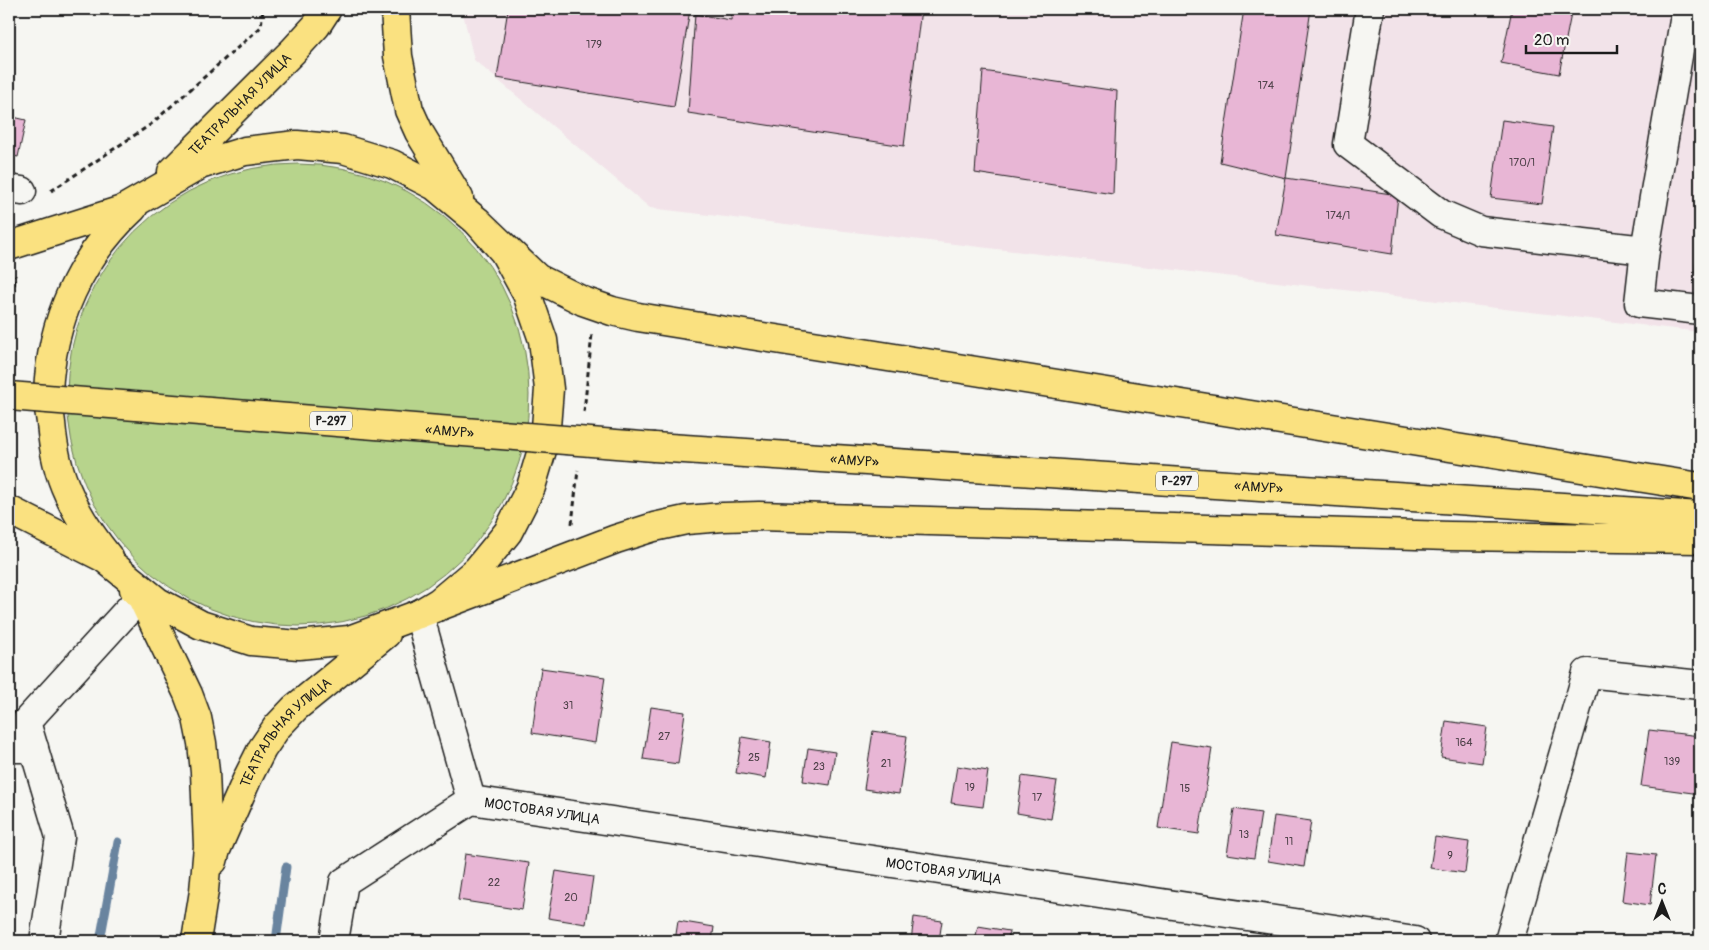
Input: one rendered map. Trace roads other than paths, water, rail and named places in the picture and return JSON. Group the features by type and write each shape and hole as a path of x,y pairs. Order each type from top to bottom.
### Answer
{"main road":[{"name":"ТЕАТРАЛЬНАЯ УЛИЦА","path":"148,196 293,51 316,26 327,9"},
{"path":"395,9 398,56 409,110 419,132 455,194 504,252 527,294 543,340 549,389 545,440 531,487 508,532 477,570 439,602 419,614"},
{"path":"13,245 122,210 200,165 245,151 297,145 343,149 392,164 435,186 477,221 536,278 583,301 612,311 638,317 1700,487"},
{"path":"117,568 91,536 67,492 53,447 48,394 52,348 67,300 88,260 120,220 148,196"},
{"name":"«АМУР»","path":"9,396 654,447 1700,516"},
{"path":"9,510 88,550 117,568 158,602 201,625 251,641 299,645 349,640 616,538 686,520 723,516 1450,536 1700,539"},
{"name":"ТЕАТРАЛЬНАЯ УЛИЦА","path":"117,568 141,596 188,694 202,743 208,846 204,891 196,941"},
{"name":"ТЕАТРАЛЬНАЯ УЛИЦА","path":"204,891 216,850 248,777 262,750 277,728 295,708 382,636 419,614"}],"street":[{"path":"1370,9 1348,144 1441,214 1480,231 1645,250"},
{"path":"1686,9 1645,250 1639,302 1700,310"},
{"path":"44,941 60,837 21,748 26,722 141,596"},
{"path":"334,941 344,882 471,800 419,614"},
{"path":"1509,941 1587,673 1700,685"},
{"name":"МОСТОВАЯ УЛИЦА","path":"471,800 1415,941"}],"waterway":[{"path":"100,941 118,842"},
{"path":"276,941 286,867"}]}
